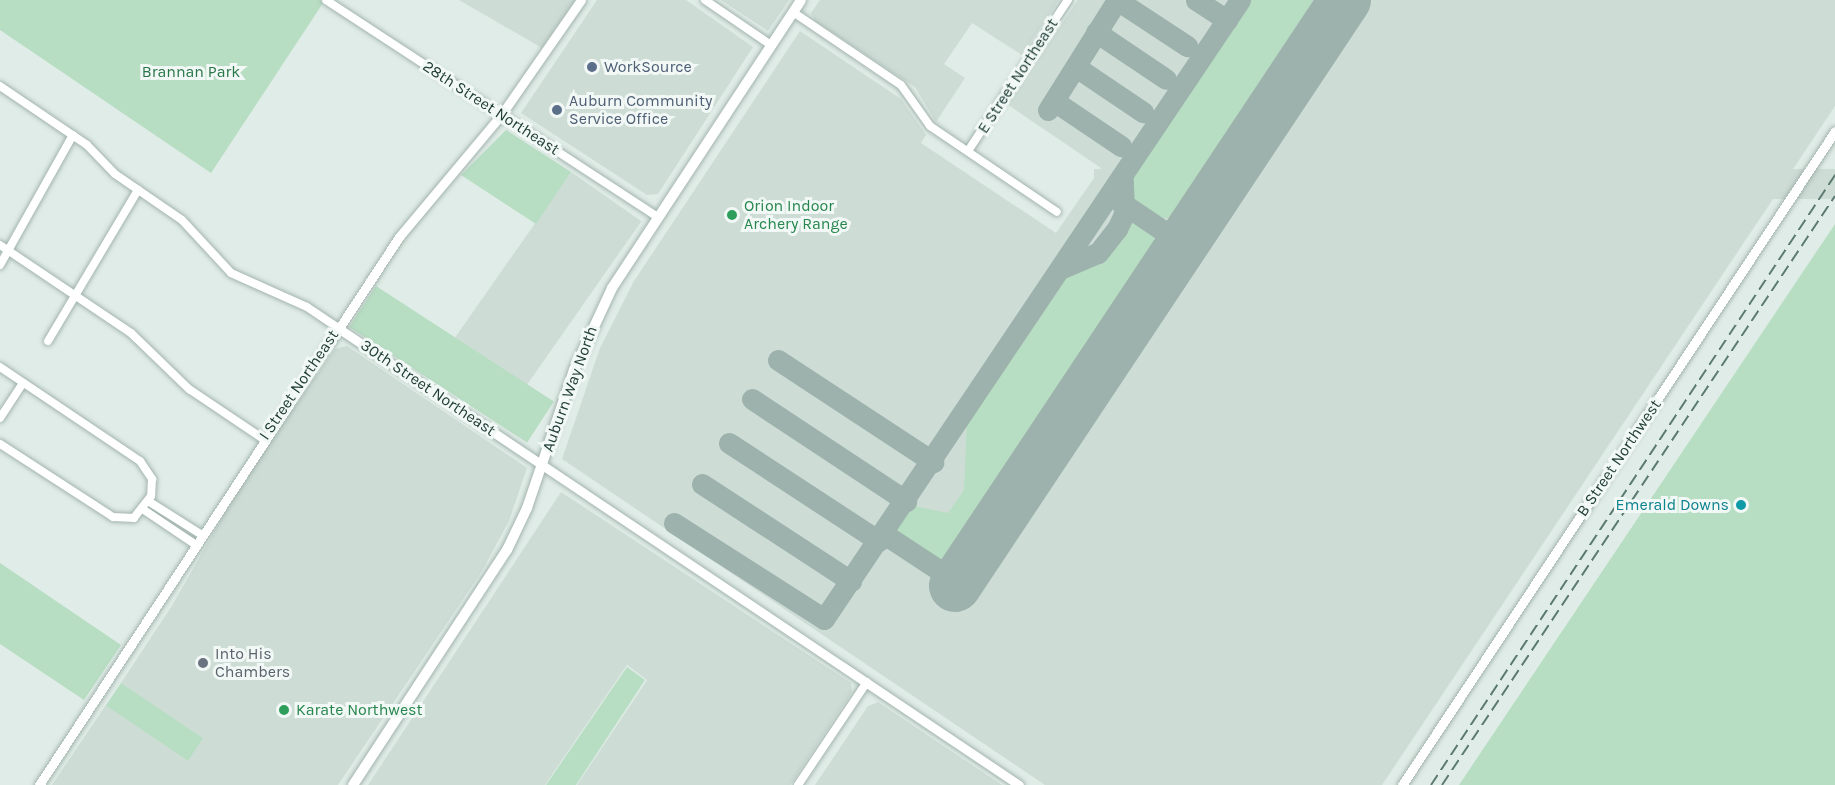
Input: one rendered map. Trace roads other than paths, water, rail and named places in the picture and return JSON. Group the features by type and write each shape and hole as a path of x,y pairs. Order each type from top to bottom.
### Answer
{"main road":[{"name":"Auburn Way North","path":"353,785 495,571 543,465 592,327 656,216 801,0"}],"street":[{"name":"28th Street Northeast","path":"326,0 656,216"},
{"name":"I Street Northeast","path":"39,785 196,545 262,438 428,196 501,115 581,0"},
{"path":"705,0 771,45"},
{"name":"E Street Northeast","path":"968,151 1068,0"},
{"path":"793,12 901,85 924,121 1057,212"},
{"name":"30th Street Northeast","path":"0,86 73,135 138,190 182,220 231,273 307,307 1019,785"},
{"name":"B Street Northwest","path":"1402,785 1835,131"},
{"path":"0,265 73,135"},
{"path":"48,341 77,297 138,190"},
{"path":"0,245 141,340 199,396 262,438"},
{"path":"0,367 140,461 152,479 148,501 144,510 129,519 106,514 0,444"},
{"path":"0,418 23,383"},
{"path":"148,501 202,535"},
{"path":"144,510 196,545"},
{"path":"798,785 867,682"}],"railway":[{"path":"1431,785 1835,175"},
{"path":"1442,785 1835,196"}],"place":[{"name":"WorkSource","path":"592,67"},
{"name":"Auburn Community Service Office","path":"557,110"},
{"name":"Orion Indoor Archery Range","path":"732,215"},
{"name":"Emerald Downs","path":"1741,505"},
{"name":"Into His Chambers","path":"203,663"},
{"name":"Karate Northwest","path":"284,710"}],"park label":[{"name":"Brannan Park","path":"191,72"}]}
